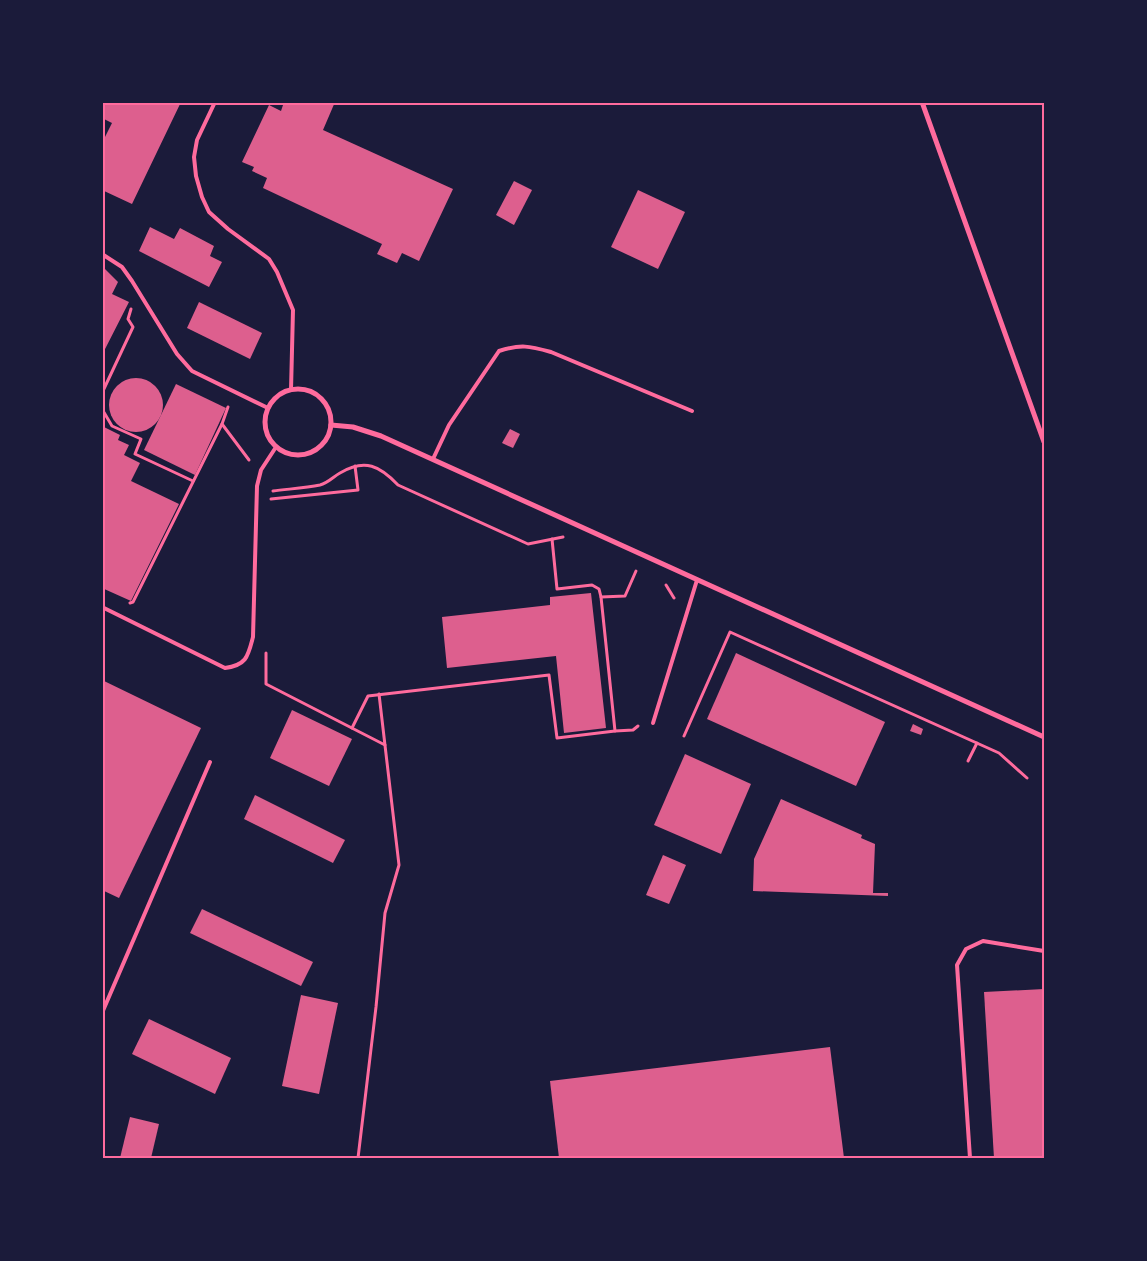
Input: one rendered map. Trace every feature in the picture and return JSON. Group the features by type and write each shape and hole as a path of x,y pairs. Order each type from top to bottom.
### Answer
{"street":[{"path":"922,102 1044,442"},
{"path":"302,389 320,397 327,405 331,415 328,436 322,446 312,452 301,455 290,454 276,446 266,431 265,420 268,408 282,393 292,390 302,389"},
{"path":"331,425 353,427 381,436 1044,737"}],"lane":[{"path":"215,102 197,140 194,156 196,176 209,212 228,229 269,259 278,272 292,310 292,390"},
{"path":"102,254 122,267 177,354 192,372 268,408"},
{"path":"433,459 449,425 499,350 514,346 526,346 551,352 692,411"},
{"path":"102,607 225,668 237,666 244,662 252,637 256,486 261,470 276,446"},
{"path":"653,723 698,580"},
{"path":"102,1013 210,762"},
{"path":"970,1158 957,965 966,949 983,941 1044,951"}],"path":[{"path":"102,393 132,326 128,319 133,303"},
{"path":"102,409 112,426 141,439 135,454 193,481"},
{"path":"124,600 130,604 134,602 222,424"},
{"path":"270,509 271,491 321,485 330,481 339,473 355,466 368,464 386,472 398,485 528,544 563,537 571,541"},
{"path":"271,499 358,490 355,466"},
{"path":"552,539 557,589 592,585 599,589 602,597 615,731"},
{"path":"602,597 625,596 636,571 642,573"},
{"path":"662,582 674,596 674,602"},
{"path":"684,736 730,632 999,753 1026,778"},
{"path":"267,645 266,684 385,745"},
{"path":"352,728 368,696 549,675 557,738 634,730 640,723"},
{"path":"358,1158 385,912 399,865 379,694"},
{"path":"968,761 977,743"}],"building":[{"path":"102,102 181,102 132,204 102,190 102,143 112,123 102,118"},
{"path":"284,102 335,102 323,130 453,189 419,261 402,253 397,263 377,254 382,244 263,188 267,178 252,171 254,167 242,162 269,105 281,111"},
{"path":"514,181 532,190 514,225 496,215"},
{"path":"638,190 685,212 658,269 611,247"},
{"path":"150,227 174,239 180,228 214,246 210,256 222,262 209,287 139,251"},
{"path":"102,266 118,282 112,294 129,302 102,355"},
{"path":"199,302 262,333 250,359 187,328"},
{"path":"136,378 146,380 155,386 161,395 163,405 161,415 155,424 146,430 136,432 126,430 117,424 111,415 109,405 111,395 117,386 126,380"},
{"path":"176,384 226,408 195,475 144,450"},
{"path":"102,426 120,435 118,440 129,445 124,455 140,463 131,481 179,504 131,601 102,588"},
{"path":"510,429 520,434 513,448 502,443"},
{"path":"591,593 606,728 564,733 556,656 447,668 442,617 550,605 550,597"},
{"path":"736,653 885,722 856,786 707,719"},
{"path":"102,680 201,728 119,898 102,890"},
{"path":"292,710 352,739 329,786 270,758"},
{"path":"913,724 923,729 921,735 910,731"},
{"path":"685,754 751,784 721,854 654,825"},
{"path":"255,795 345,840 333,863 244,819"},
{"path":"781,799 862,835 861,838 875,844 873,893 888,893 888,896 753,891 754,859"},
{"path":"663,855 686,865 669,904 646,895"},
{"path":"202,909 313,962 301,986 190,933"},
{"path":"1044,989 1044,1158 994,1158 984,992"},
{"path":"301,995 338,1003 319,1094 282,1086"},
{"path":"149,1019 231,1058 215,1094 132,1054"},
{"path":"830,1047 844,1158 559,1158 550,1081"},
{"path":"130,1117 159,1124 151,1158 120,1158"}]}
